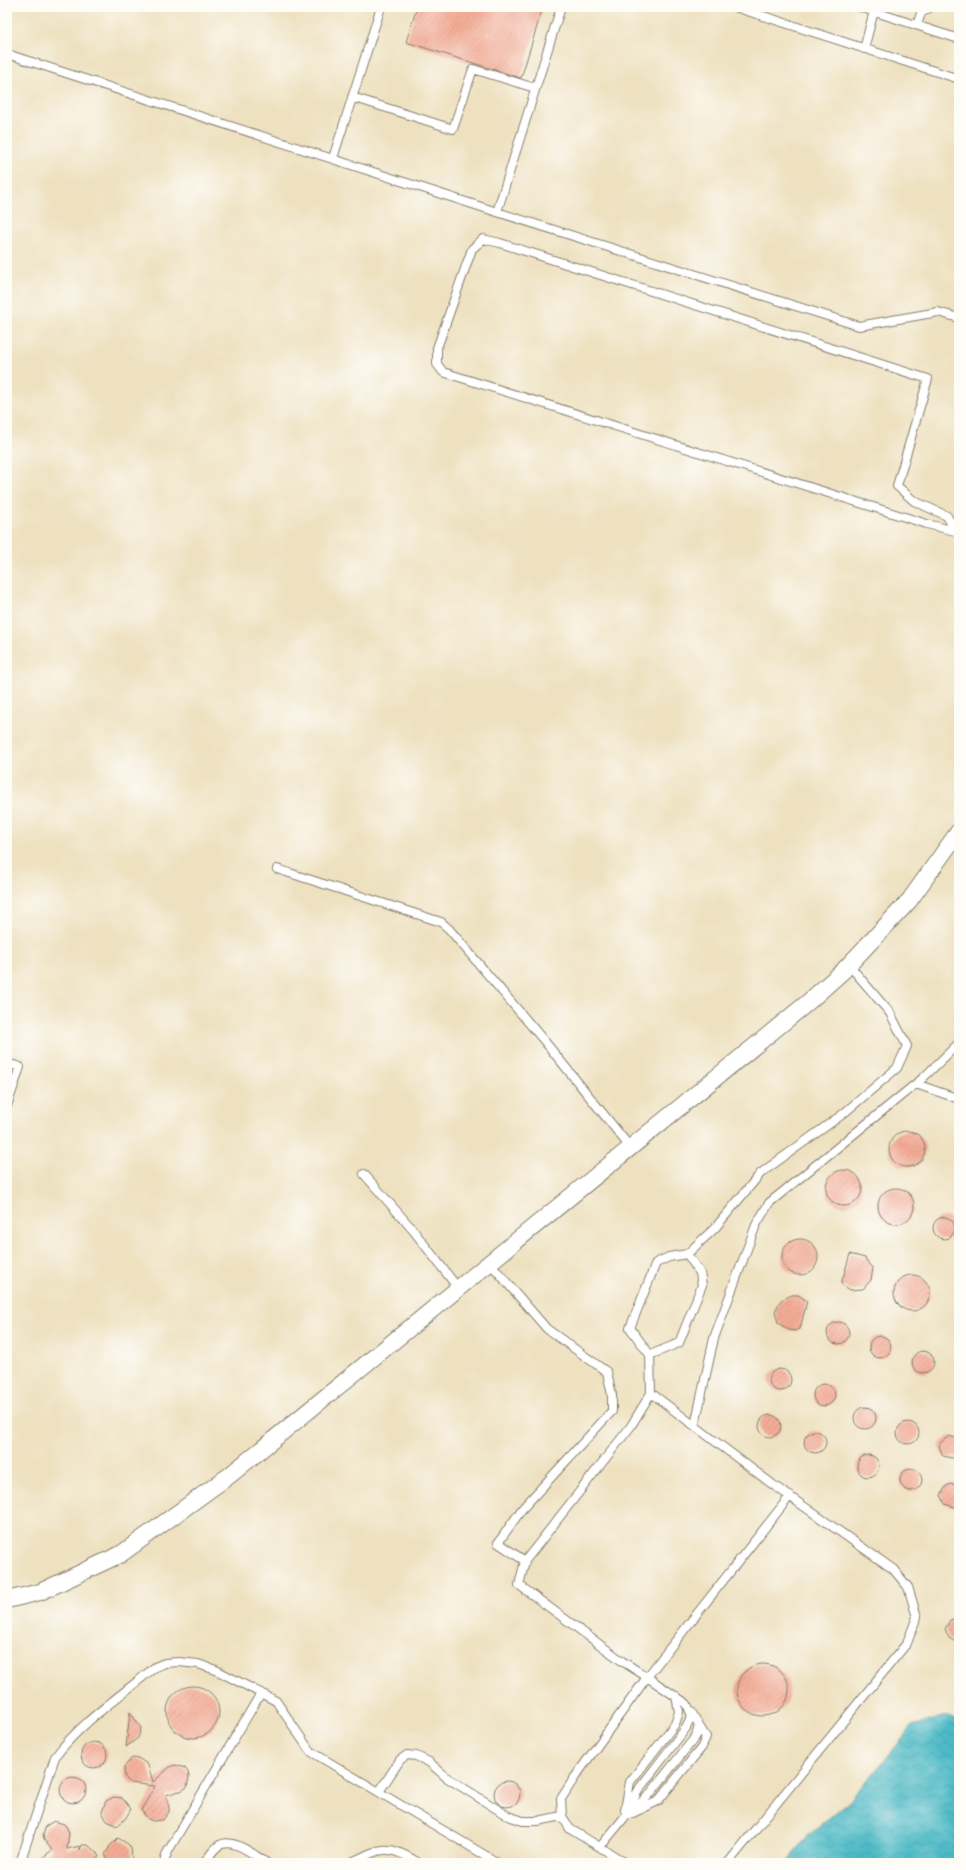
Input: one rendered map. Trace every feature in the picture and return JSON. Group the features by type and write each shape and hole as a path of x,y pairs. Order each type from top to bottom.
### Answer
{"street":[{"path":"7,1600 40,1592 121,1554 230,1475 806,1004 849,965 909,901 959,831"}],"lane":[{"path":"333,158 381,7"},
{"path":"497,212 561,7"},
{"path":"734,7 959,79"},
{"path":"860,7 874,9 959,39"},
{"path":"918,25 921,13 931,7"},
{"path":"864,49 874,9"},
{"path":"7,54 497,212 859,326 938,312 959,318"},
{"path":"352,97 453,129 473,69 535,88"},
{"path":"483,239 500,243 928,379 897,486 914,501 947,516 957,532 443,372 437,364 437,348 472,250 483,239"},
{"path":"277,869 440,922 449,929 546,1043 630,1147"},
{"path":"600,1847 624,1818 649,1795 696,1736 699,1726 687,1704 622,1661 519,1585 525,1561 631,1426 651,1393 650,1355 630,1328 641,1297 656,1263 669,1257 687,1254 715,1228 761,1173 843,1114 897,1068 907,1046 890,1013 849,965"},
{"path":"695,1425 714,1338 756,1225 770,1203 916,1084 959,1043"},
{"path":"7,1063 20,1067 7,1106"},
{"path":"916,1084 959,1099"},
{"path":"364,1174 413,1230 458,1288"},
{"path":"650,1355 679,1343 702,1285 700,1273 687,1254"},
{"path":"490,1263 547,1329 607,1372 612,1395 612,1411 522,1509 498,1543 525,1561"},
{"path":"651,1393 790,1496 893,1569 908,1587 918,1617 907,1643 728,1863"},
{"path":"626,1863 570,1829 562,1816 561,1799 575,1776 647,1677 790,1496"},
{"path":"20,1863 56,1756 63,1746 155,1667 165,1663 179,1662 198,1664 216,1670 276,1701 310,1751 498,1863"},
{"path":"164,1863 167,1853 261,1693"},
{"path":"624,1818 630,1782 675,1724 679,1712 676,1696"},
{"path":"624,1818 639,1789 686,1728 692,1716 687,1704"},
{"path":"379,1792 400,1760 407,1755 416,1756 429,1762 446,1777 508,1816 523,1821 538,1821 562,1816"},
{"path":"204,1863 218,1846 228,1842 238,1845 267,1863"},
{"path":"350,1863 380,1850 393,1849 420,1863"}],"water":[{"path":"945,1716 959,1721 959,1863 787,1863 809,1834 851,1800 913,1726"}],"building":[{"path":"417,7 543,7 521,78 406,42"},
{"path":"904,1131 910,1131 920,1136 925,1149 920,1162 910,1167 904,1167 894,1162 889,1152 889,1146 894,1136"},
{"path":"847,1170 857,1175 861,1181 861,1195 857,1201 851,1205 841,1206 831,1201 827,1195 826,1185 831,1175 837,1171"},
{"path":"899,1188 909,1193 913,1199 913,1213 909,1219 903,1223 893,1224 883,1219 879,1213 878,1203 883,1193 889,1189"},
{"path":"944,1217 952,1220 955,1228 952,1236 944,1239 936,1236 933,1228 936,1220"},
{"path":"803,1239 813,1244 817,1250 817,1264 813,1270 807,1274 797,1275 787,1270 783,1264 782,1254 787,1244 793,1240"},
{"path":"850,1254 865,1258 873,1268 871,1280 863,1289 850,1290 841,1284"},
{"path":"915,1275 925,1280 929,1286 929,1300 925,1306 919,1310 909,1311 899,1306 895,1300 894,1290 899,1280 905,1276"},
{"path":"792,1295 798,1295 807,1301 800,1329 795,1331 789,1330 778,1323 775,1311 781,1300"},
{"path":"838,1322 846,1325 849,1333 846,1341 838,1344 830,1341 827,1333 830,1325"},
{"path":"880,1336 888,1339 891,1347 888,1355 880,1358 872,1355 869,1347 872,1339"},
{"path":"923,1351 931,1354 934,1362 931,1370 923,1373 915,1370 912,1362 915,1354"},
{"path":"780,1369 788,1372 791,1380 788,1388 780,1391 772,1388 769,1380 772,1372"},
{"path":"824,1384 832,1387 835,1395 832,1403 824,1406 816,1403 813,1395 816,1387"},
{"path":"865,1407 873,1410 876,1418 873,1426 865,1429 857,1426 854,1418 857,1410"},
{"path":"770,1415 778,1418 781,1426 778,1434 770,1437 762,1434 759,1426 762,1418"},
{"path":"908,1422 916,1425 919,1433 916,1441 908,1444 900,1441 897,1433 900,1425"},
{"path":"815,1431 823,1434 826,1442 823,1450 815,1453 807,1450 804,1442 807,1434"},
{"path":"949,1436 959,1439 959,1456 952,1458 943,1456 939,1446 941,1442"},
{"path":"868,1455 876,1458 879,1466 876,1474 868,1477 860,1474 857,1466 860,1458"},
{"path":"911,1469 919,1472 922,1480 919,1488 911,1491 903,1488 900,1480 903,1472"},
{"path":"951,1484 959,1485 959,1505 954,1507 945,1504 941,1495 946,1486"},
{"path":"959,1617 959,1644 949,1638 945,1629 950,1620"},
{"path":"763,1664 777,1668 785,1676 789,1690 785,1704 777,1712 763,1716 749,1712 741,1704 737,1690 741,1676 749,1668"},
{"path":"193,1686 203,1688 211,1694 217,1702 219,1712 217,1722 211,1730 203,1736 193,1738 183,1736 175,1730 169,1722 167,1712 169,1702 175,1694 183,1688"},
{"path":"130,1712 141,1728 138,1738 126,1747"},
{"path":"94,1742 103,1746 107,1755 103,1764 94,1768 85,1764 81,1755 85,1746"},
{"path":"132,1758 140,1759 148,1765 153,1782 170,1767 175,1765 185,1768 188,1772 189,1777 187,1787 183,1790 166,1795 169,1812 163,1820 153,1821 148,1819 141,1810 155,1786 130,1783 125,1777 124,1767"},
{"path":"73,1777 82,1781 86,1790 82,1799 73,1803 64,1799 60,1790 64,1781"},
{"path":"507,1781 516,1785 520,1794 516,1803 507,1807 498,1803 494,1794 498,1785"},
{"path":"114,1797 122,1798 131,1809 125,1819 117,1826 107,1821 102,1812 106,1801"},
{"path":"54,1821 64,1824 67,1828 69,1833 67,1849 80,1846 80,1850 82,1845 88,1845 100,1856 96,1863 36,1863 52,1850 44,1840 43,1835 46,1826"},
{"path":"118,1838 128,1844 131,1848 132,1858 129,1863 111,1863 105,1855 110,1846"}]}
